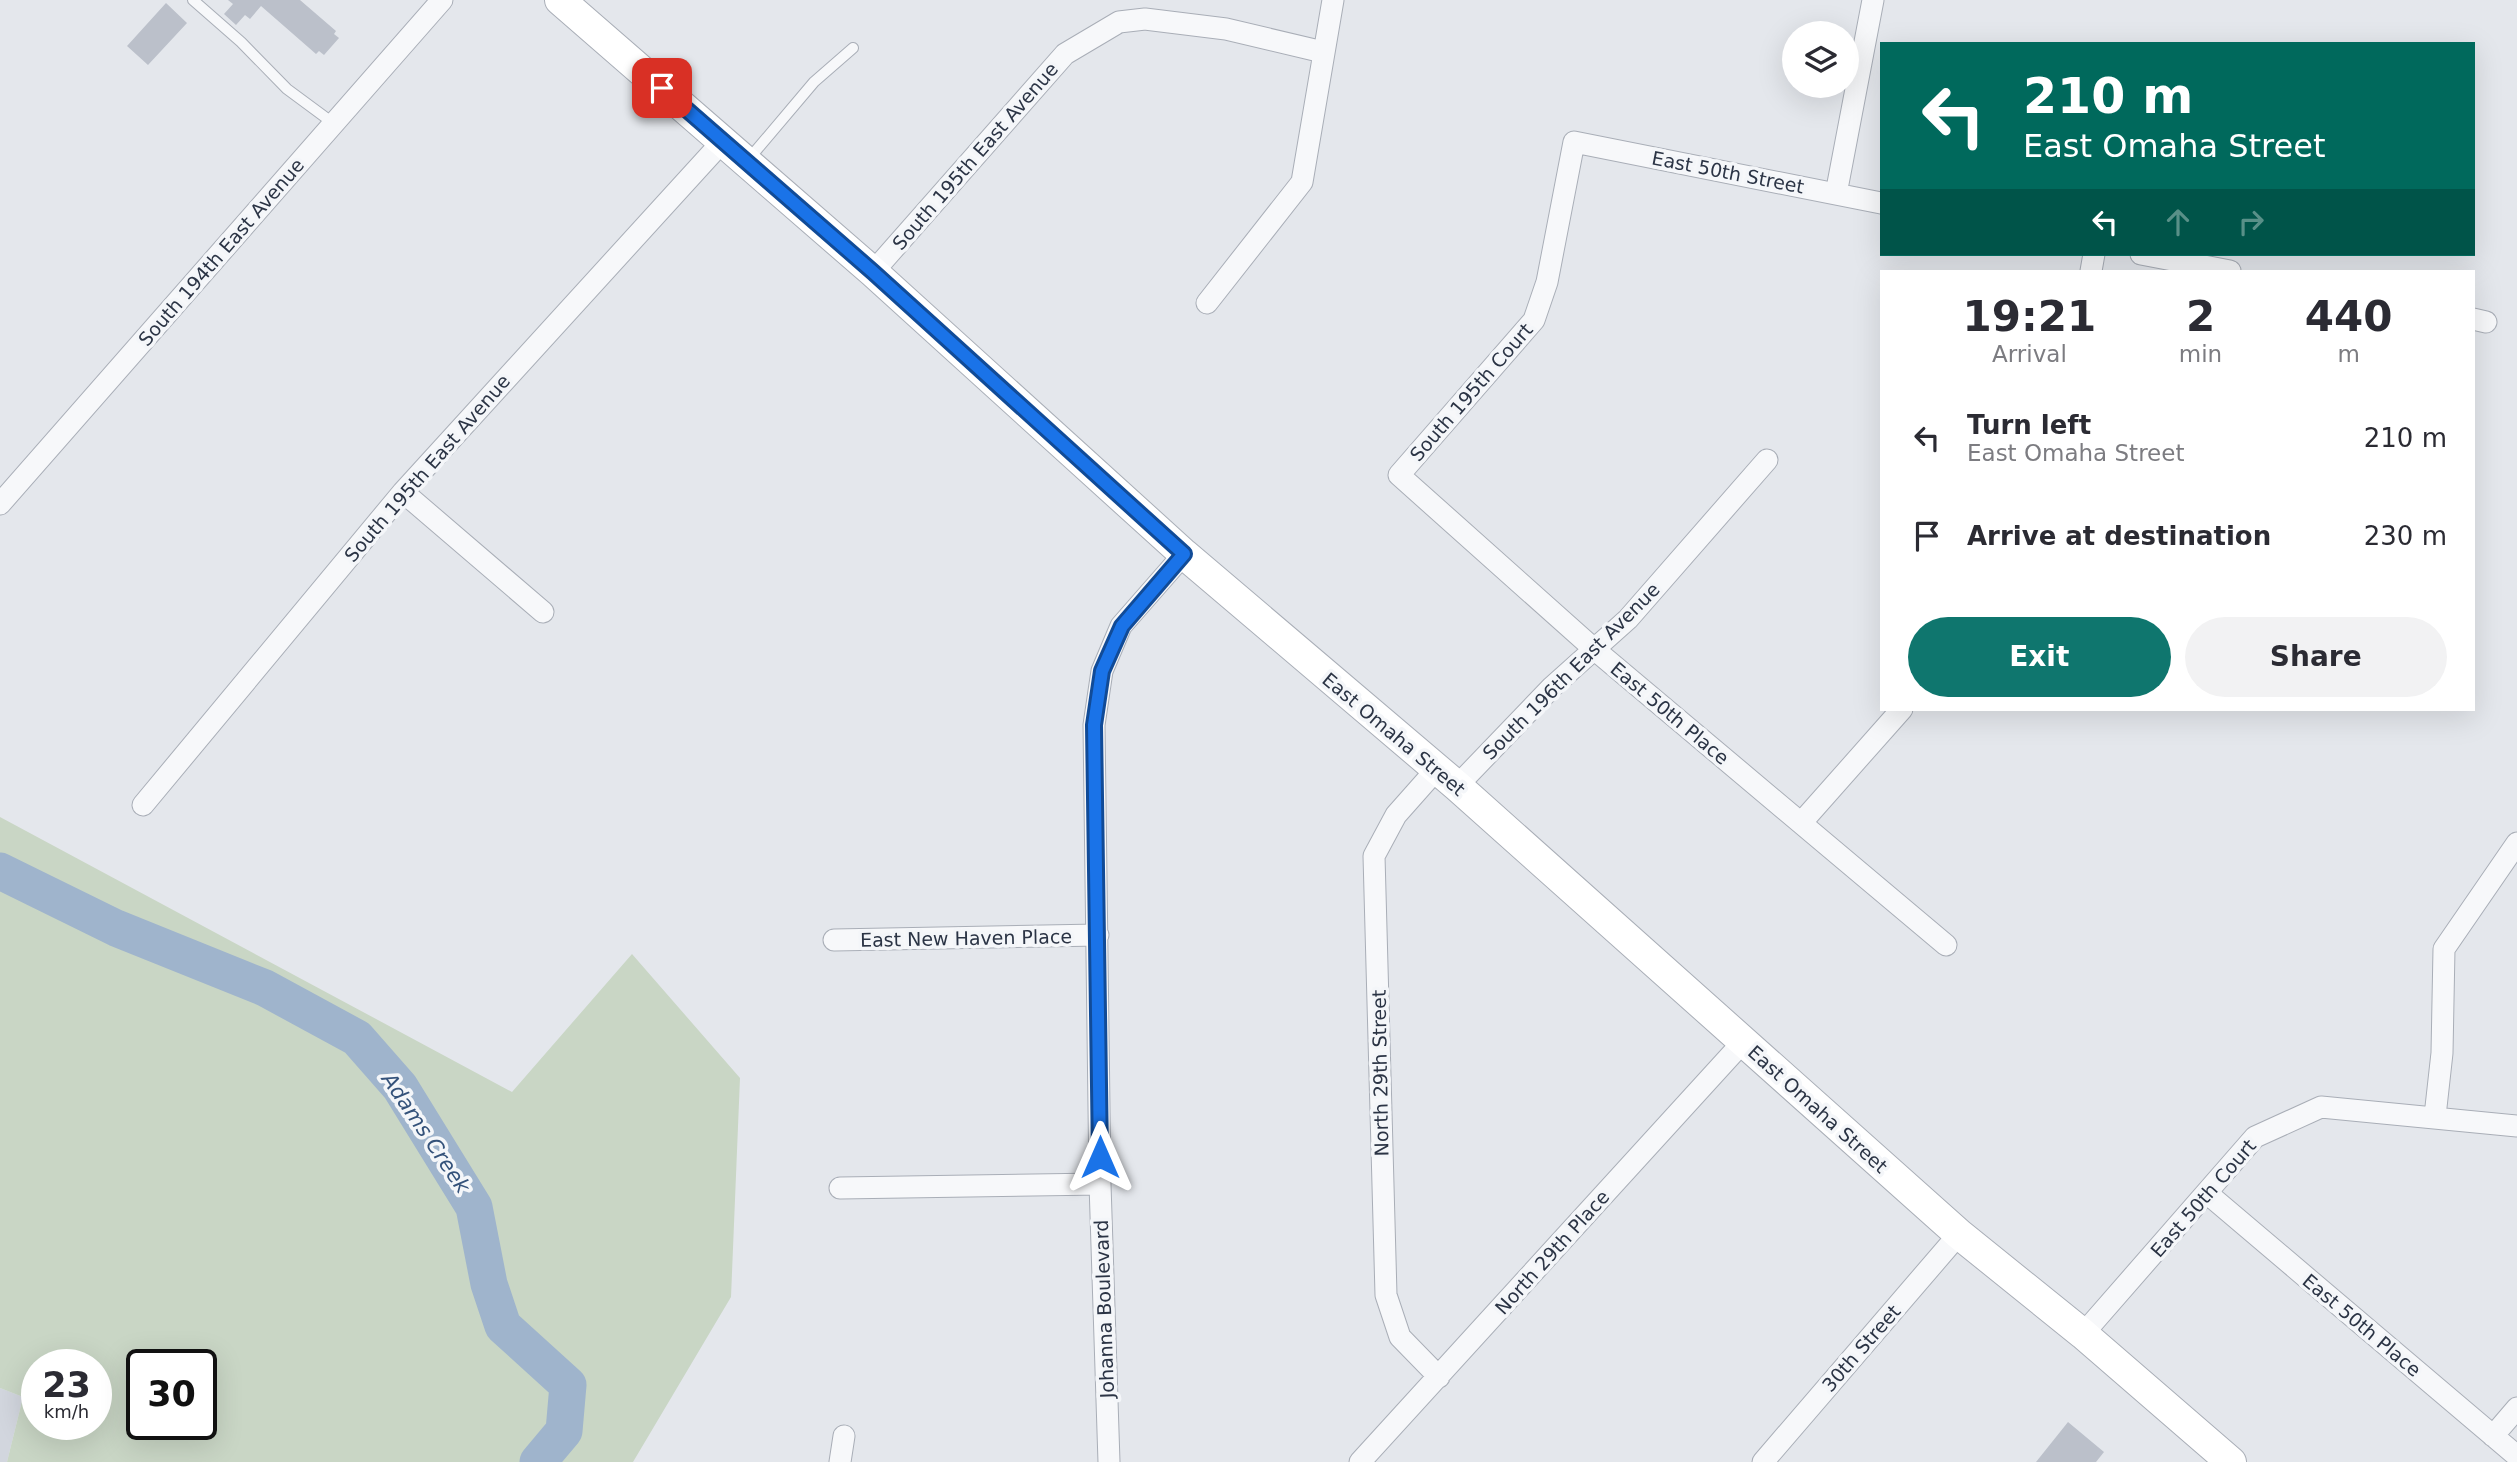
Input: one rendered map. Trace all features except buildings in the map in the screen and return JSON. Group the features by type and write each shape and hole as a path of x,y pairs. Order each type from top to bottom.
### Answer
{"street":[{"name":"South 194th East Avenue","path":"0,504 442,0"},
{"name":"East Omaha Street","path":"561,0 873,272 1184,554 1446,778 1959,1234 2083,1334 2231,1462"},
{"path":"1207,303 1302,182 1333,0"},
{"path":"1836,194 1873,0"},
{"name":"South 195th East Avenue","path":"873,272 1065,54 1119,22 1145,19 1226,29 1323,52"},
{"name":"South 195th East Avenue","path":"143,805 403,492 723,141"},
{"name":"East 50th Street","path":"1574,142 1880,203"},
{"name":"South 195th Court","path":"1399,475 1534,320 1547,282 1574,142"},
{"path":"2151,256 2225,270"},
{"name":"South 196th East Avenue","path":"1446,778 1628,619 1766,460"},
{"name":"East 50th Place","path":"1399,475 1594,649 1946,945"},
{"path":"403,492 543,612"},
{"name":"Johanna Boulevard","path":"1109,1462 1100,1184 1094,725 1102,671 1122,626 1184,554"},
{"path":"1801,823 1900,711"},
{"name":"North 29th Street","path":"1439,1377 1400,1337 1386,1296 1374,856 1396,815 1446,778"},
{"path":"2435,1116 2442,1053 2444,949 2517,843"},
{"name":"East New Haven Place","path":"834,940 1098,935"},
{"name":"North 29th Place","path":"1360,1462 1743,1042"},
{"name":"East 50th Court","path":"2083,1334 2208,1195 2255,1137 2321,1107 2517,1126"},
{"path":"840,1188 1100,1184"},
{"name":"East 50th Place","path":"2208,1195 2517,1456"},
{"name":"30th Street","path":"1763,1462 1959,1234"},
{"path":"2493,1436 2517,1408"},
{"path":"840,1462 845,1436"}],"lane":[{"path":"193,0 241,42 287,89 333,123"},
{"path":"746,162 814,82 853,48"}],"shaded area":[{"path":"0,1388 21,1396 21,1405 7,1462 0,1462"}],"green space":[{"path":"0,817 512,1092 632,954 740,1078 731,1297 633,1462 7,1462 21,1405 21,1440 112,1440 112,1349 21,1349 21,1396 0,1388"}],"waterway":[{"name":"Adams Creek","path":"0,871 116,928 265,988 357,1038 400,1087 474,1207 489,1284 503,1326 568,1385 564,1431 538,1462"}],"route":[{"path":"662,88 873,272 1184,554 1122,626 1102,671 1094,725 1100,1157"}]}
